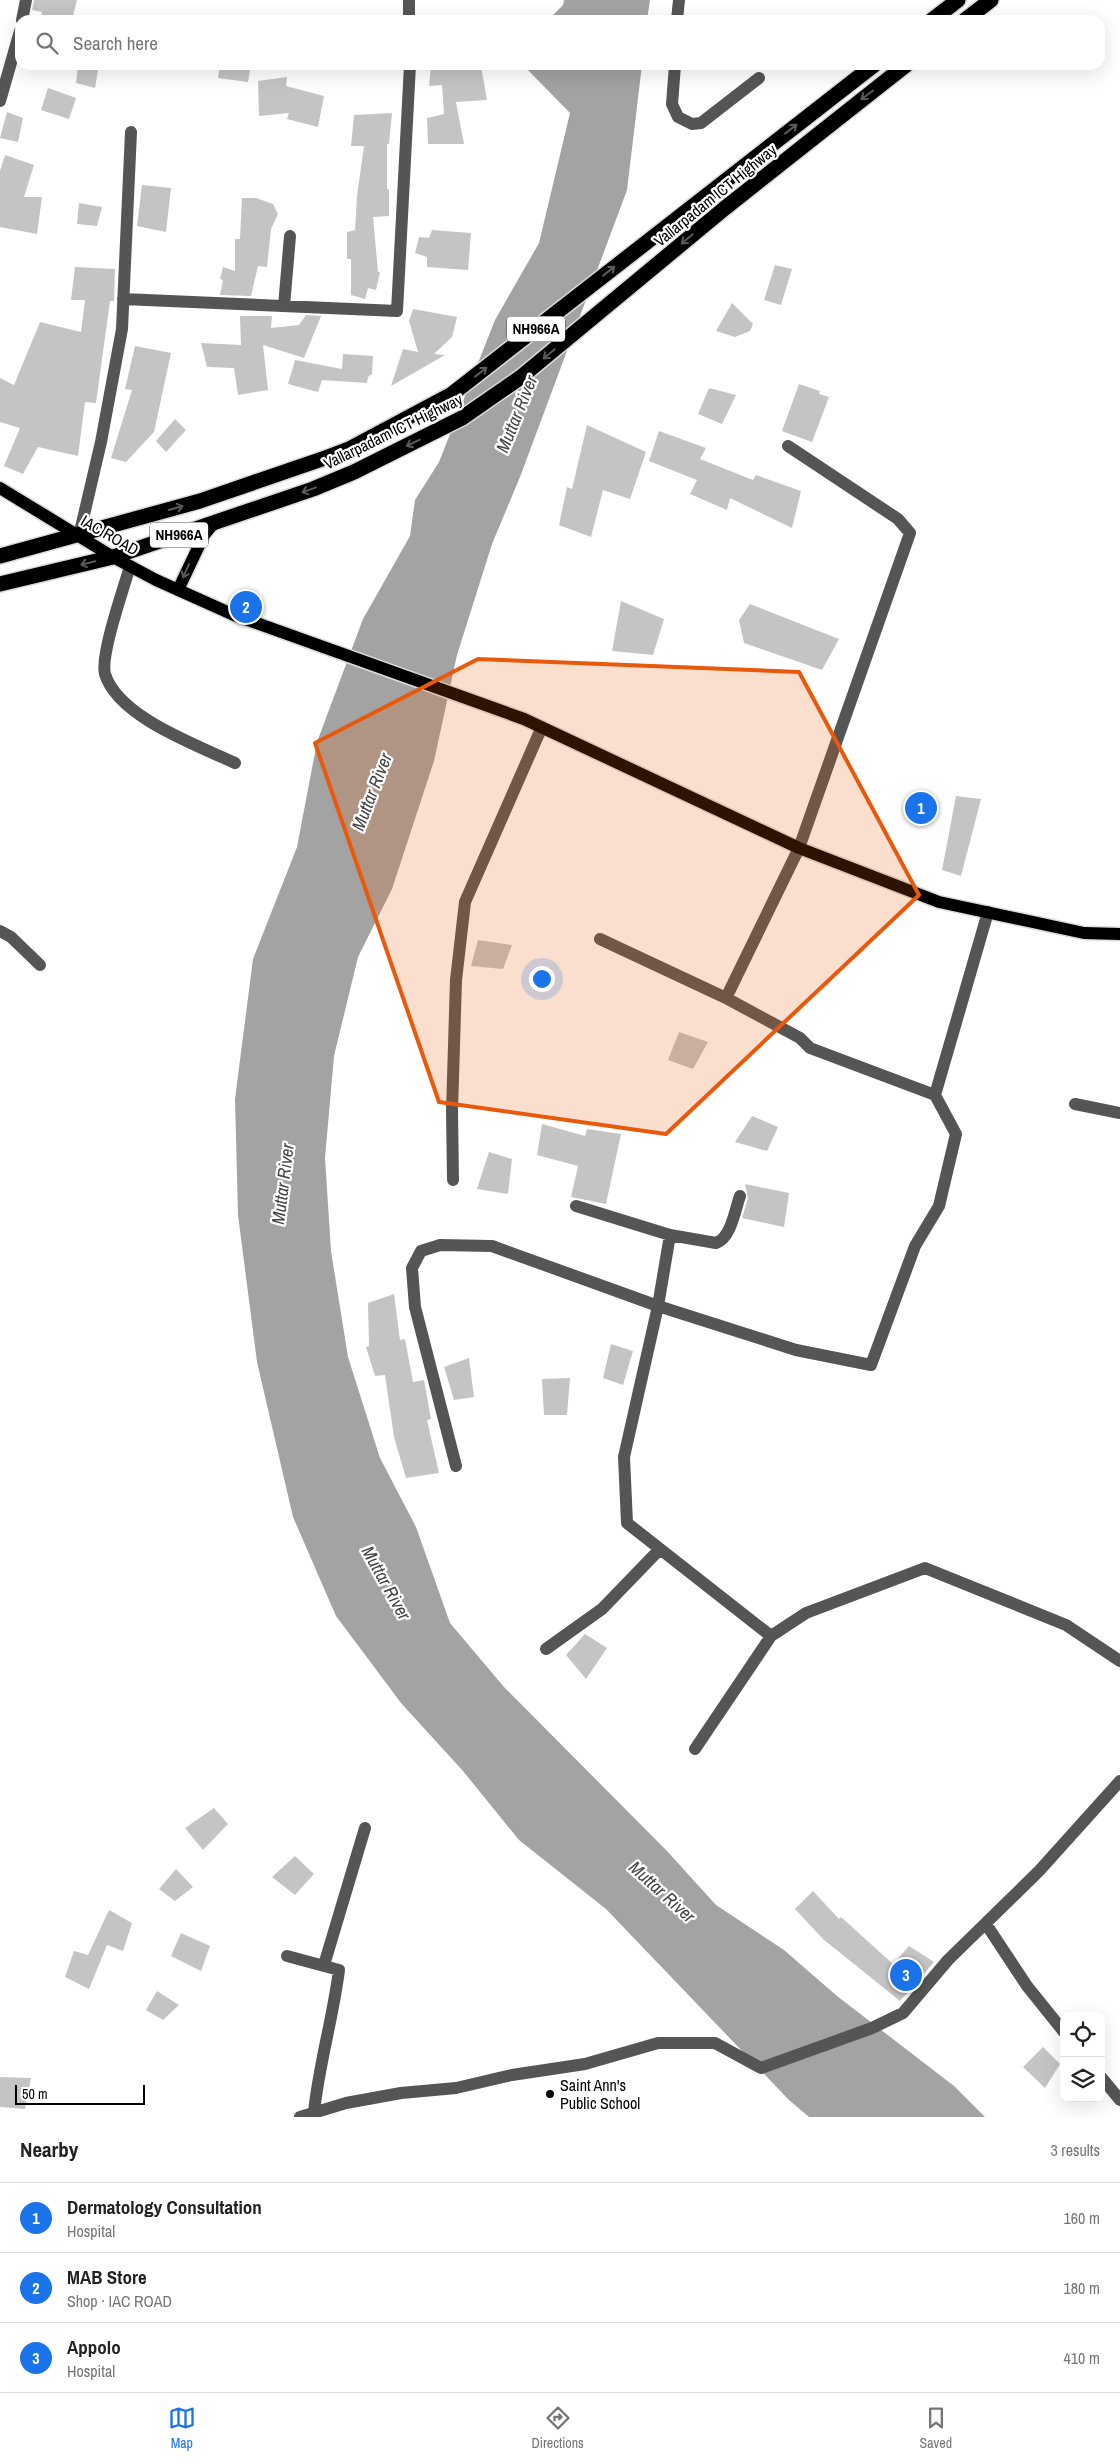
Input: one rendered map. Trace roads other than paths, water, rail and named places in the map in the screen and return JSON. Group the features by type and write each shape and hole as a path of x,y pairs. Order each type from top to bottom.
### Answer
{"highway":[{"path":"938,15 958,0"},
{"path":"972,15 991,0"},
{"name":"Vallarpadam ICT Highway","path":"0,556 79,536 200,501 349,449 452,394 711,190 867,70"},
{"name":"Vallarpadam ICT Highway","path":"0,584 113,557 314,489 354,472 462,418 521,377 725,208 900,70"}],"main road":[{"name":"IAC ROAD","path":"0,488 113,557 178,590 234,615 524,719 541,729 799,848 939,902 1084,933 1120,934"},
{"path":"178,590 200,543 214,523"}],"street":[{"path":"23,15 26,0"},
{"path":"409,0 409,15"},
{"path":"678,15 679,0"},
{"path":"0,101 15,48"},
{"path":"123,299 397,311 410,70"},
{"path":"675,70 672,104 678,117 692,124 701,123 759,78"},
{"path":"79,536 102,442 122,329 131,132"},
{"path":"284,306 290,236"},
{"path":"726,998 799,848 910,533 898,519 788,446"},
{"path":"130,566 105,656 105,674 117,694 134,712 235,763"},
{"path":"453,1180 452,1111 456,980 465,902 541,729"},
{"path":"935,1095 988,912"},
{"path":"0,931 11,937 40,965"},
{"path":"456,1466 415,1307 412,1268 421,1251 440,1245 492,1246 658,1306 796,1350 871,1365 915,1246 939,1206 956,1134 935,1095 810,1048 800,1038 726,998 600,939"},
{"path":"1075,1104 1120,1113"},
{"path":"576,1206 670,1235 706,1243 721,1241 727,1234 740,1196"},
{"path":"670,1235 658,1306 624,1457 627,1523 771,1636"},
{"path":"546,1650 602,1609 660,1549"},
{"path":"695,1749 771,1636 806,1613 925,1568 1066,1626 1120,1661"},
{"path":"300,2117 346,2103 401,2093 456,2088 512,2075 585,2064 658,2043 715,2043 761,2068 872,2028 904,2013 948,1960 986,1924 1088,1819 1120,1781"},
{"path":"324,1965 365,1828"},
{"path":"986,1924 1027,1986 1060,2027"},
{"path":"287,1956 339,1970 336,1998 317,2085 314,2112"},
{"path":"1105,2081 1118,2092"}],"water":[{"path":"564,0 650,0 648,15 553,15 563,5"},
{"name":"Muttar River","path":"528,70 641,70 627,190 520,477 492,544 457,655 434,761 392,889 358,957 334,1056 325,1158 331,1251 348,1357 380,1458 416,1527 450,1623 504,1687 667,1851 716,1905 784,1950 837,1996 954,2086 985,2117 809,2117 789,2100 606,1909 519,1840 463,1771 401,1703 336,1616 293,1517 257,1362 238,1215 235,1099 253,959 297,847 317,742 363,619 410,536 415,500 439,462 495,320 539,243 570,113"}],"place":[{"name":"MAB Store","path":"246,607"},
{"name":"Dermatology Consultation","path":"921,808"},
{"name":"Appolo","path":"906,1975"},
{"name":"Saint Ann's Public School","path":"550,2094"}]}
